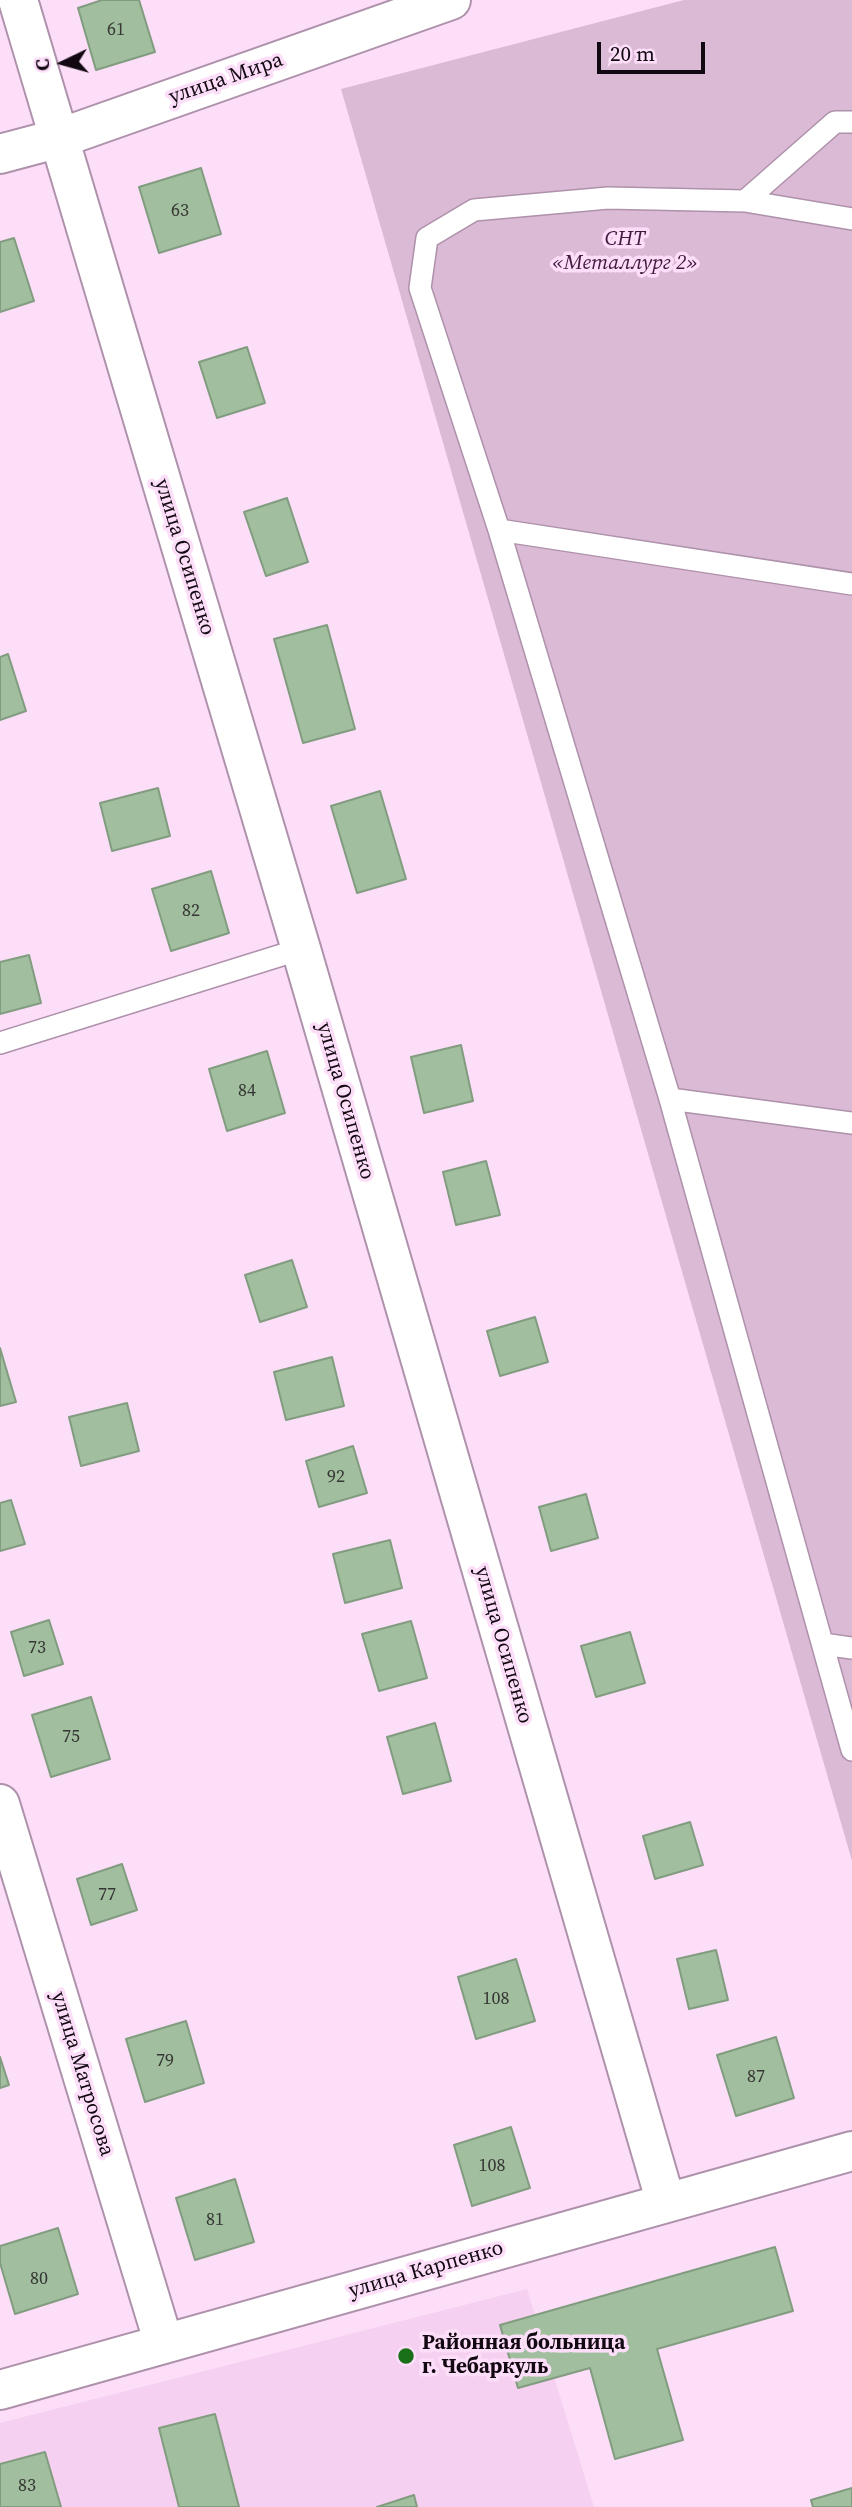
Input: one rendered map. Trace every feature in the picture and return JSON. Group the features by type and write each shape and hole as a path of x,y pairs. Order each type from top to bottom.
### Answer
{"street":[{"name":"улица Осипенко","path":"18,0 301,949 666,2203"},
{"name":"улица Мира","path":"0,154 60,138 451,0"},
{"name":"улица Матросова","path":"0,1804 164,2344"},
{"name":"улица Карпенко","path":"0,2390 852,2151"}],"lane":[{"path":"745,201 835,122 852,122"},
{"path":"852,219 745,201 608,198 474,209 427,238 420,288 499,530 670,1099 852,1750"},
{"path":"499,530 852,584"},
{"path":"0,1043 301,949"},
{"path":"670,1099 852,1124"},
{"path":"823,1644 852,1648"}],"shaded area":[{"name":"Районная больница г. Чебаркуль","path":"527,2289 594,2507 0,2507 0,2423"}],"green space":[{"name":"СНТ «Металлург 2»","path":"684,0 852,0 852,1861 341,89"}],"building":[{"path":"102,0 139,0 155,52 96,70 78,8"},
{"path":"201,168 221,234 159,253 139,187"},
{"path":"14,238 34,301 0,312 0,242"},
{"path":"247,347 265,403 217,418 199,362"},
{"path":"287,498 308,562 266,576 244,512"},
{"path":"327,625 355,729 303,743 274,639"},
{"path":"8,654 26,711 0,720 0,657"},
{"path":"158,788 170,836 112,851 100,803"},
{"path":"380,791 406,879 357,893 331,806"},
{"path":"211,871 229,933 171,951 152,889"},
{"path":"29,955 41,1003 0,1014 0,962"},
{"path":"461,1045 473,1101 424,1113 411,1057"},
{"path":"267,1051 285,1113 227,1131 209,1069"},
{"path":"486,1161 500,1215 456,1225 443,1172"},
{"path":"292,1260 307,1307 260,1322 245,1275"},
{"path":"535,1317 548,1362 500,1376 487,1331"},
{"path":"0,1348 16,1402 0,1406"},
{"path":"332,1357 344,1406 286,1420 274,1372"},
{"path":"127,1403 139,1451 81,1466 69,1417"},
{"path":"353,1446 367,1493 319,1507 306,1461"},
{"path":"586,1494 598,1538 551,1551 539,1507"},
{"path":"11,1500 25,1544 0,1551 0,1503"},
{"path":"390,1540 402,1588 345,1603 333,1554"},
{"path":"49,1620 63,1664 24,1676 11,1632"},
{"path":"411,1621 427,1678 379,1691 362,1634"},
{"path":"630,1632 645,1683 596,1697 581,1646"},
{"path":"91,1697 110,1759 51,1777 32,1715"},
{"path":"435,1723 451,1781 403,1794 387,1737"},
{"path":"690,1822 703,1865 655,1879 643,1836"},
{"path":"122,1864 137,1910 91,1925 77,1879"},
{"path":"716,1950 728,2000 689,2009 677,1959"},
{"path":"516,1959 535,2021 476,2039 458,1977"},
{"path":"186,2021 204,2083 145,2102 126,2039"},
{"path":"776,2037 794,2098 736,2116 717,2055"},
{"path":"0,2057 9,2085 0,2088"},
{"path":"511,2127 530,2188 472,2206 454,2145"},
{"path":"235,2179 254,2242 195,2260 176,2198"},
{"path":"58,2228 78,2294 15,2314 0,2263 0,2246"},
{"path":"775,2247 793,2311 657,2349 683,2440 615,2459 590,2368 518,2388 500,2325"},
{"path":"215,2414 239,2507 179,2507 159,2428"},
{"path":"45,2452 61,2507 0,2507 0,2464"},
{"path":"852,2488 852,2507 813,2507 811,2500"},
{"path":"414,2495 417,2507 377,2507"}],"place":[{"name":"Районная больница г. Чебаркуль","path":"406,2356"}]}
